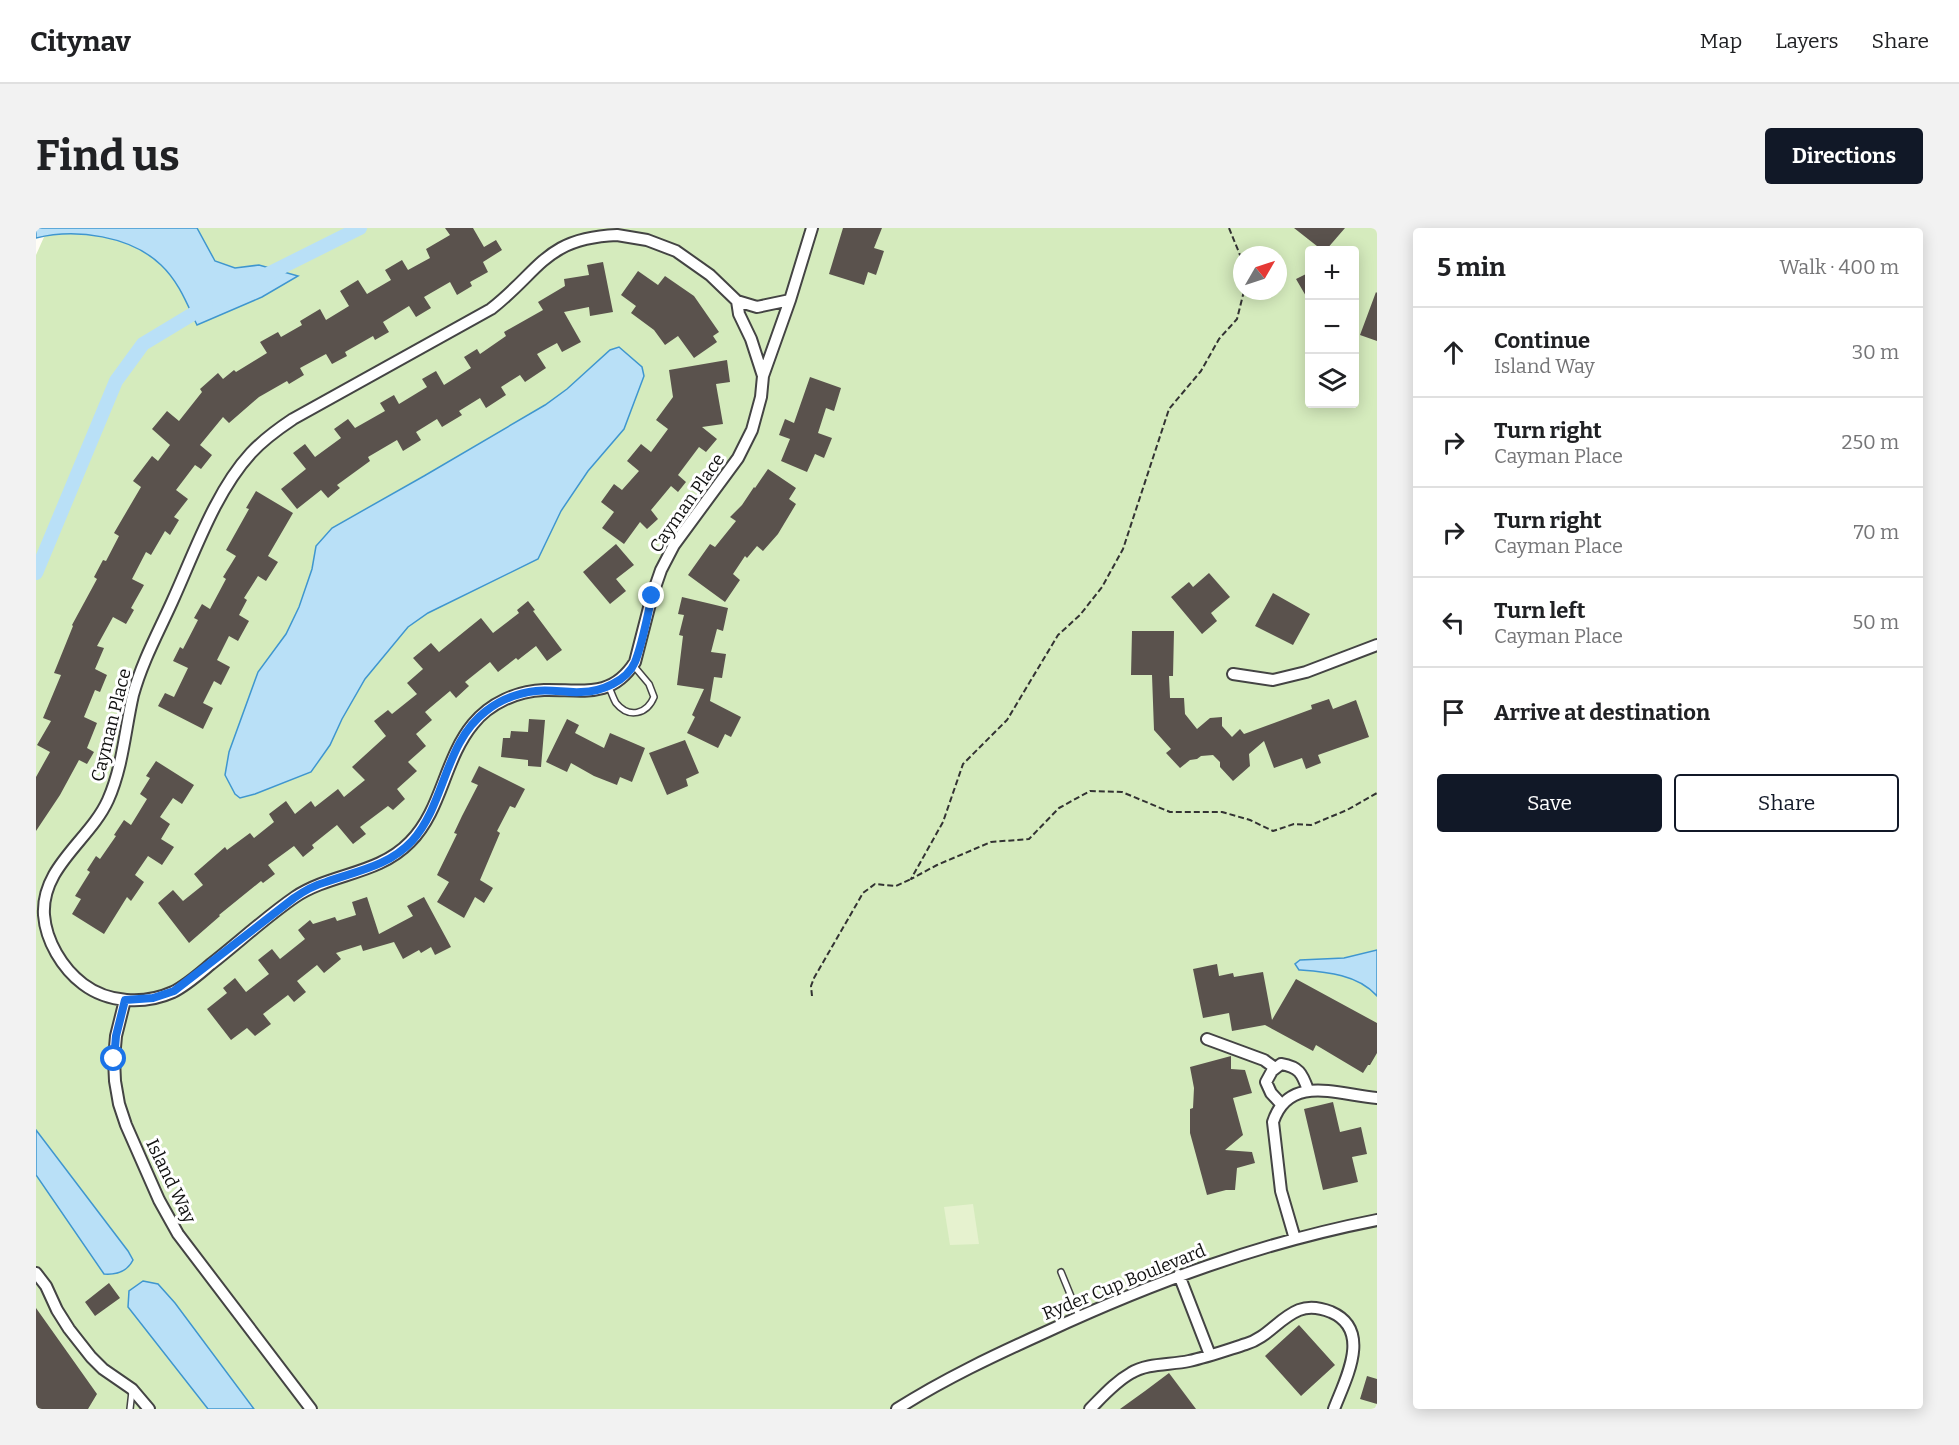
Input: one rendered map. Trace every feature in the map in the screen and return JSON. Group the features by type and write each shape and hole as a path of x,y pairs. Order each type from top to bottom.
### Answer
{"street":[{"path":"763,376 812,228"},
{"name":"Cayman Place","path":"634,232 694,262 737,302 739,314 751,339 763,376 761,397 752,430 743,449 674,545 661,570 633,666 622,678 608,686 584,692 535,691 514,696 494,706 476,719 462,736 424,824 404,848 367,870 310,888 174,991 153,998 125,1000 94,992 77,979 63,963 47,931 44,912 46,892 59,864 82,839 107,802 124,748 134,694 145,658 225,489 251,453 273,432 292,419 491,309 508,296 538,264 555,250 585,238 634,232"},
{"path":"737,302 757,307 790,300"},
{"path":"1233,674 1273,680 1306,672 1377,645"},
{"name":"Island Way","path":"125,1000 116,1036 115,1081 126,1125 159,1200 178,1234 310,1409"},
{"path":"1207,1039 1264,1060 1275,1068"},
{"path":"1281,1105 1266,1082 1275,1068 1281,1064 1295,1067 1304,1078 1308,1090"},
{"path":"1295,1239 1281,1191 1275,1154 1274,1122 1281,1105 1299,1092 1308,1090 1377,1098"},
{"name":"Ryder Cup Boulevard","path":"897,1409 963,1372 1079,1316 1179,1275 1295,1239 1377,1220"},
{"path":"36,1273 46,1286 69,1329 91,1357 103,1369 132,1389 149,1409"},
{"path":"1179,1275 1210,1355"},
{"path":"1089,1409 1118,1381 1133,1371 1210,1355 1257,1341 1288,1316 1301,1309 1318,1308 1332,1312 1348,1327 1354,1347 1351,1365 1334,1409"}],"lane":[{"path":"608,686 615,702 622,710 632,714 642,712 651,706 654,697 649,684 633,666"},
{"path":"1061,1272 1079,1316"},
{"path":"130,1409 132,1389"}],"path":[{"path":"1229,228 1236,246"},
{"path":"911,879 943,822 963,764 1007,720 1058,635 1080,615 1102,587 1123,549 1168,409 1201,371 1219,339 1237,319 1242,300"},
{"path":"812,996 811,986 814,978 863,893 875,884 896,886 937,865 991,842 1029,838 1059,808 1090,791 1122,792 1170,812 1222,812 1250,820 1273,831 1294,824 1311,825 1347,810 1377,793"}],"green space":[{"path":"48,228 1377,228 1377,1409 36,1409 36,255"},
{"path":"973,1204 979,1244 950,1245 944,1207"}],"water":[{"path":"36,228 197,228 215,261 235,268 259,265 298,276 262,297 197,325 173,279 149,255 119,241 102,237 68,234 36,238"},
{"path":"619,347 642,367 644,376 624,429 588,471 561,511 538,559 428,613 408,627 365,679 330,745 311,772 255,794 240,798 235,794 225,775 229,752 258,672 286,634 299,607 312,569 316,546 332,528 545,405 567,389 610,350"},
{"path":"1377,950 1377,996 1361,983 1351,979 1331,973 1299,970 1295,964 1300,960 1344,958"},
{"path":"36,1130 128,1251 133,1260 125,1270 104,1274 36,1175"},
{"path":"143,1281 158,1284 175,1303 254,1409 208,1409 128,1307 129,1291"}],"building":[{"path":"445,228 473,228 484,247 496,240 502,250 483,262 488,272 470,282 472,286 457,295 450,282 424,297 431,308 416,317 409,306 383,322 389,332 375,340 373,336 345,352 347,356 332,364 326,354 300,368 304,375 289,384 287,381 259,397 229,423 223,417 200,445 212,455 201,469 195,465 176,490 188,499 174,517 179,520 170,535 165,531 151,555 146,552 132,579 144,585 131,608 134,610 126,624 113,617 97,646 104,648 95,669 107,675 100,692 95,690 84,717 97,723 87,748 94,752 87,764 79,760 60,795 36,831 36,777 50,752 37,745 51,721 43,718 61,675 54,673 72,625 97,579 94,577 103,560 106,561 119,536 114,533 141,487 133,481 152,456 158,461 170,445 152,429 167,411 179,421 202,392 200,389 218,373 223,379 234,370 236,372 267,353 260,342 278,332 281,337 302,325 300,321 320,309 326,320 349,306 340,291 358,280 367,294 391,280 385,270 402,260 408,270 430,258 426,249 450,235"},
{"path":"843,228 882,228 874,248 884,251 876,275 868,272 864,285 829,274"},
{"path":"1294,228 1345,228 1329,246 1317,246"},
{"path":"603,262 613,312 590,316 589,307 564,312 581,342 562,352 557,343 537,354 546,368 525,382 520,375 501,387 506,395 486,408 480,398 459,411 462,415 442,427 437,419 416,432 421,440 403,451 397,440 368,457 370,461 337,485 340,488 328,498 321,490 297,509 281,489 306,469 293,453 305,444 315,457 341,438 334,429 348,419 355,428 385,411 380,403 394,395 399,404 427,387 422,379 436,371 444,385 471,368 464,357 477,349 480,354 506,336 504,332 543,310 538,302 565,286 564,279 589,275 587,265"},
{"path":"638,271 658,285 665,276 694,296 719,332 713,336 717,342 694,358 678,336 665,345 654,330 631,313 636,306 621,295"},
{"path":"1305,274 1305,294 1296,279"},
{"path":"1377,293 1377,341 1360,335"},
{"path":"727,360 730,382 716,384 723,424 702,427 717,439 706,452 699,447 678,475 686,482 678,492 671,486 651,510 658,519 647,529 640,522 624,544 602,528 614,512 601,502 614,484 622,490 639,471 627,461 641,444 651,452 668,429 656,420 673,397 669,370"},
{"path":"810,377 841,388 834,411 826,408 818,433 832,438 824,458 815,454 807,472 781,461 790,439 779,435 785,419 794,423"},
{"path":"768,469 796,488 789,499 796,504 778,534 763,551 757,546 747,558 745,556 733,574 740,580 725,602 688,575 710,544 715,547 736,521 730,517 742,505"},
{"path":"256,491 293,513 268,556 278,562 266,581 258,576 244,598 247,600 239,615 249,621 238,641 229,636 217,660 230,667 221,685 214,681 203,703 213,708 203,729 158,706 165,693 174,697 188,668 173,661 180,647 183,649 198,620 194,618 202,604 210,609 226,579 223,577 236,556 226,550 249,509 246,508"},
{"path":"616,544 634,565 616,579 626,591 610,604 583,572"},
{"path":"1209,573 1230,597 1211,613 1217,621 1202,634 1171,597 1189,582 1193,587"},
{"path":"1273,593 1310,614 1293,645 1255,626"},
{"path":"682,597 728,608 723,631 717,629 711,652 726,654 722,678 714,677 710,701 741,717 731,737 725,734 718,748 687,733 695,717 692,715 704,689 677,685 683,636 679,635 684,615 678,614"},
{"path":"528,601 562,650 547,661 536,646 498,672 490,662 465,682 469,686 456,698 450,691 425,712 432,720 416,734 426,746 408,762 417,771 397,789 405,799 393,810 388,806 360,827 366,834 353,844 337,825 312,845 314,848 303,857 294,846 268,865 275,874 263,883 261,881 189,943 158,903 173,890 183,901 203,885 194,874 225,847 227,850 250,833 254,838 274,822 269,814 286,801 295,814 311,801 315,807 338,789 344,797 365,780 352,767 386,736 374,721 388,710 392,714 417,694 407,683 423,669 413,658 431,643 439,652 481,618 493,633 519,613 517,610"},
{"path":"1132,631 1174,631 1173,676 1169,676 1170,698 1184,698 1185,714 1197,729 1210,718 1222,717 1222,726 1232,737 1240,729 1244,734 1312,709 1311,705 1329,699 1333,709 1356,700 1369,737 1318,755 1321,763 1306,769 1302,758 1274,768 1264,741 1249,754 1250,766 1233,781 1213,755 1190,760 1180,768 1166,753 1171,749 1154,730 1152,675 1131,675"},
{"path":"529,719 545,720 541,767 528,766 528,760 501,757 503,738 510,738 511,731 528,732"},
{"path":"567,719 579,725 575,733 604,748 610,733 645,748 632,782 620,777 617,785 594,776 571,763 567,772 546,762"},
{"path":"685,740 699,773 686,779 688,786 667,795 649,753"},
{"path":"156,761 194,785 182,804 173,798 160,817 170,824 161,839 174,847 162,865 148,856 135,875 144,882 131,901 127,897 104,934 72,914 81,899 75,896 90,872 87,870 96,856 100,859 124,820 131,825 147,799 140,794 150,778 146,776"},
{"path":"479,766 525,789 515,808 510,806 497,831 500,833 480,880 493,888 484,903 475,897 464,918 437,902 449,882 437,875 457,834 454,833 478,785 471,782"},
{"path":"367,897 379,934 413,916 407,906 424,897 451,947 435,955 431,947 421,953 419,950 403,959 394,942 363,951 361,945 336,953 341,959 324,973 317,965 297,981 306,992 294,1002 288,995 263,1014 271,1024 255,1036 247,1028 231,1040 207,1009 227,993 223,988 235,978 246,992 269,974 258,960 272,949 280,959 305,939 298,930 310,920 313,924 335,917 337,921 356,915 352,902"},
{"path":"1217,964 1219,976 1233,973 1234,977 1263,972 1272,1020 1296,979 1377,1023 1377,1053 1370,1065 1363,1073 1316,1045 1313,1051 1265,1025 1232,1031 1229,1013 1203,1018 1193,969"},
{"path":"1231,1056 1231,1069 1245,1070 1252,1093 1233,1098 1243,1135 1225,1150 1252,1152 1255,1163 1237,1168 1235,1190 1207,1195 1190,1133 1190,1109 1193,1108 1194,1088 1190,1067"},
{"path":"1333,1102 1340,1132 1361,1127 1367,1154 1352,1157 1358,1182 1323,1190 1304,1109"},
{"path":"109,1283 120,1298 95,1316 85,1302"},
{"path":"36,1308 97,1394 88,1409 36,1409"},
{"path":"1299,1325 1335,1365 1301,1396 1265,1356"},
{"path":"1169,1373 1196,1409 1120,1409 1145,1391"},
{"path":"1367,1376 1377,1379 1377,1404 1360,1399"}],"waterway":[{"path":"260,278 360,228"},
{"path":"36,573 116,381 143,344 206,306"}],"route":[{"path":"114,1059 116,1036 125,1000 153,998 182,987 294,898 328,881 367,870 411,842 424,824 462,736 485,712 503,700 524,693 546,690 584,692 605,687 622,678 634,662 652,596"}]}
